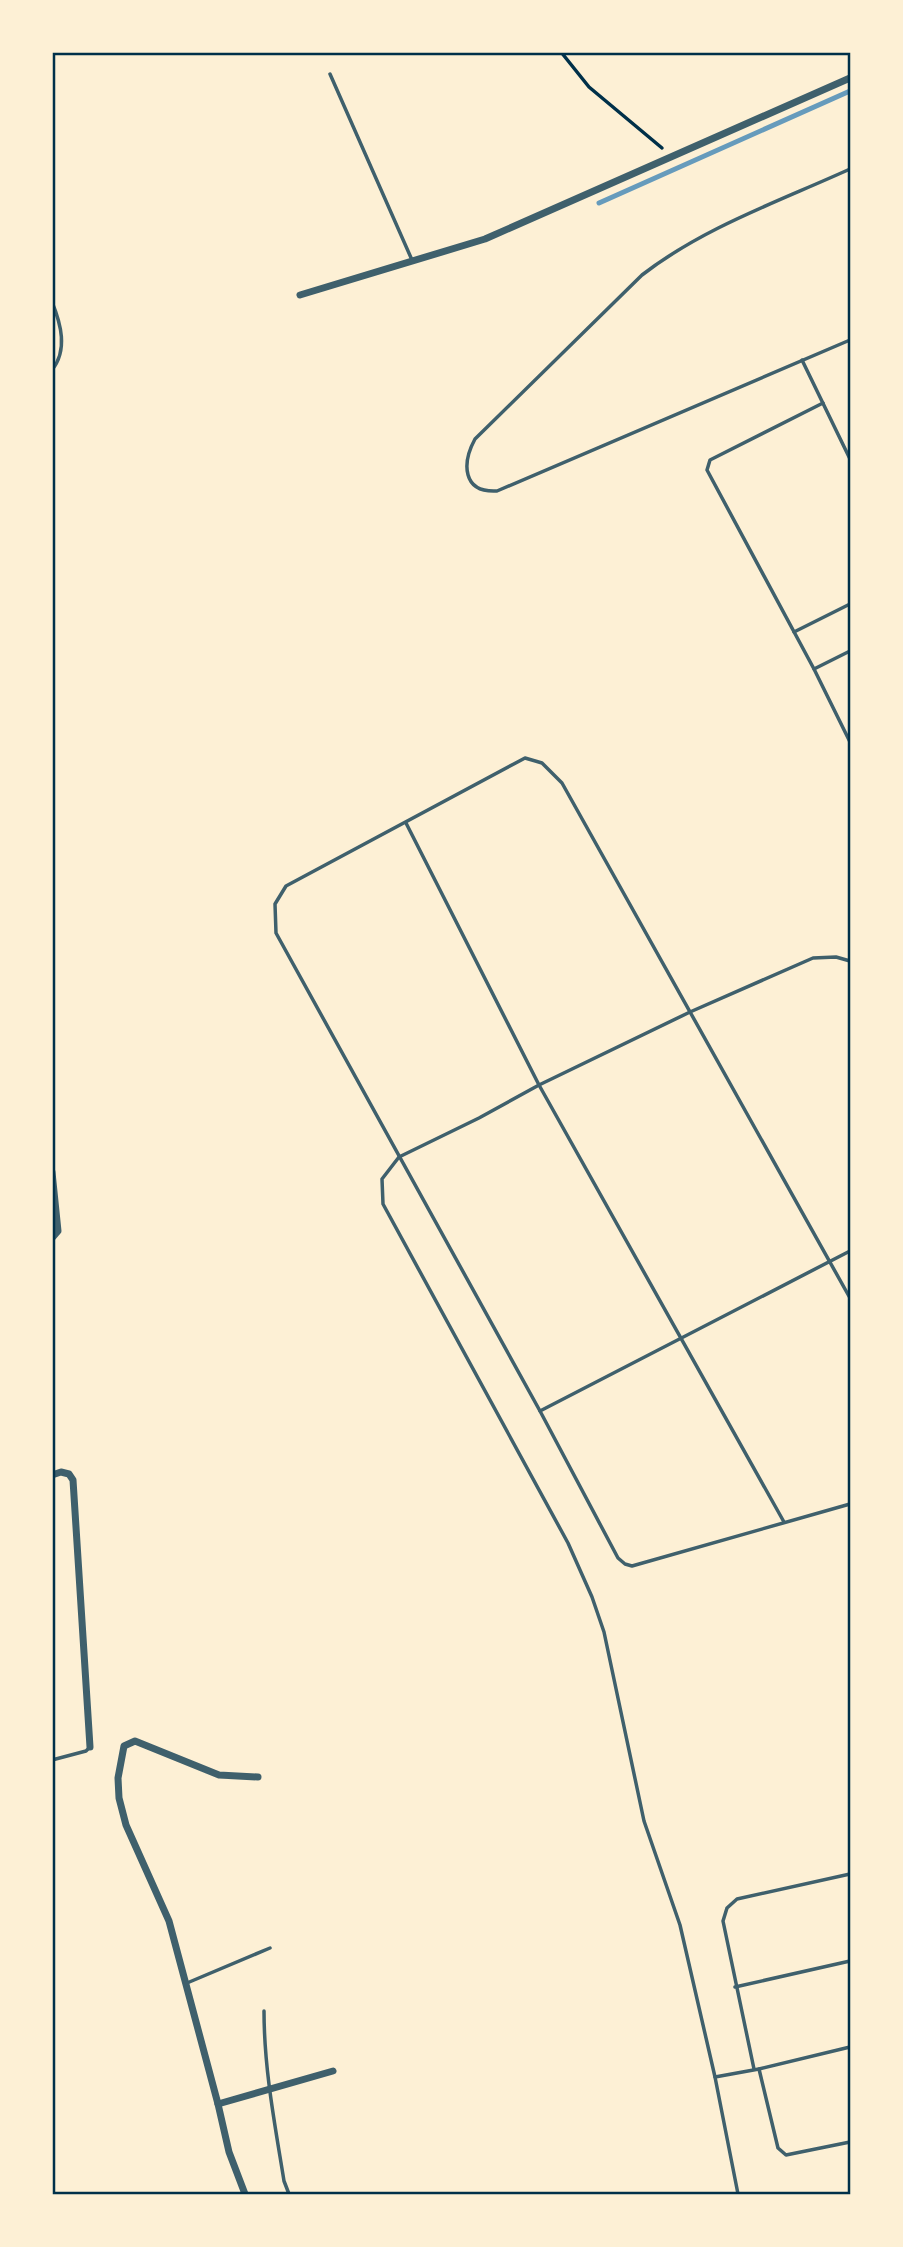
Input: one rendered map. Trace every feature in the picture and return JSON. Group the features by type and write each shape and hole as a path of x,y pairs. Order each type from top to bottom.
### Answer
{"street":[{"path":"300,295 485,239 850,78"},
{"path":"52,1172 58,1231 52,1238"},
{"path":"52,1475 61,1472 69,1474 73,1480 90,1747"},
{"path":"244,2194 229,2152 169,1921 126,1825 119,1798 118,1778 124,1746 135,1741 219,1775 258,1777"},
{"path":"218,2104 333,2071"}],"lane":[{"path":"330,74 413,262"},
{"path":"850,169 696,238 642,275 475,439 465,464 469,477 474,486 485,492 497,491 850,340"},
{"path":"52,302 58,316 62,343 61,359 52,369"},
{"path":"802,360 850,459"},
{"path":"823,403 710,460 707,470 814,669 850,742"},
{"path":"794,632 850,604"},
{"path":"814,669 850,651"},
{"path":"850,1297 562,783 542,763 525,758 286,886 275,904 276,933 540,1411 618,1558 632,1566 850,1504"},
{"path":"406,822 539,1085 784,1522"},
{"path":"738,2194 715,2077 680,1925 643,1821 604,1632 568,1543 383,1204 382,1180 399,1157 690,1012 813,958 836,957 850,961"},
{"path":"540,1411 850,1251"},
{"path":"52,1760 86,1751 90,1747"},
{"path":"850,1874 737,1899 727,1908 723,1921 735,1987 778,2148 786,2155 850,2142"},
{"path":"185,1984 270,1948"},
{"path":"735,1987 850,1961"},
{"path":"264,2011 264,2048 284,2182 289,2194"},
{"path":"715,2077 850,2047"}],"path":[{"path":"561,52 589,87 671,156"}],"waterway":[{"path":"599,203 850,91"}]}
